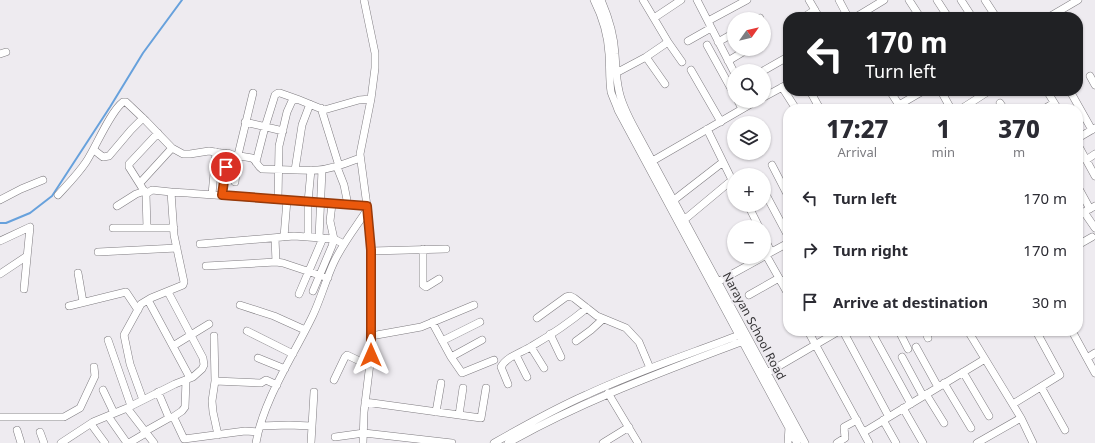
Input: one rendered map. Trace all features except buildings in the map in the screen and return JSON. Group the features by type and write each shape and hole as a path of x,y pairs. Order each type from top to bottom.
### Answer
{"street":[{"path":"363,443 365,402 370,366 371,251 360,154 371,99 375,68 375,53 364,0"},
{"path":"594,0 600,14 605,33 609,53 610,78 615,92"},
{"path":"601,0 606,12 615,52 615,92"},
{"path":"643,0 668,42 682,62"},
{"path":"654,18 681,0"},
{"path":"688,41 710,24 747,0"},
{"path":"809,0 815,10 812,12"},
{"path":"839,0 845,12"},
{"path":"909,0 917,12"},
{"path":"937,0 945,12"},
{"path":"961,0 969,12"},
{"path":"985,0 993,12"},
{"path":"1058,12 1078,0"},
{"path":"697,1 730,64"},
{"path":"864,12 882,1"},
{"path":"718,42 727,37"},
{"path":"616,73 646,57 668,42"},
{"path":"707,45 727,81"},
{"path":"728,61 736,56"},
{"path":"646,57 665,84"},
{"path":"771,66 783,59"},
{"path":"691,70 721,122"},
{"path":"1090,76 1095,85"},
{"path":"771,93 783,87"},
{"name":"Narayan School Road","path":"615,92 624,107 650,163 674,200 715,284 744,337 767,373 805,443"},
{"path":"256,162 275,95 278,93 328,110 359,100 371,99"},
{"path":"235,182 238,155 253,94"},
{"path":"901,104 914,96"},
{"path":"969,104 981,96"},
{"path":"278,200 279,146 287,112 292,101 297,99"},
{"path":"58,195 77,174 94,150 110,119 123,102 126,102 172,148 182,154 209,151 228,153 252,158 262,169 295,170 322,170 360,158"},
{"path":"295,170 302,125 310,104"},
{"path":"321,108 344,185 348,205"},
{"path":"742,109 650,163 715,284 750,264"},
{"path":"1083,112 1093,129 1083,135"},
{"path":"94,150 103,157 109,156 143,118"},
{"path":"245,122 283,131"},
{"path":"684,220 731,182 732,179 707,129"},
{"path":"147,228 146,192 129,167 129,164 158,133"},
{"path":"140,183 172,148"},
{"path":"212,194 216,152"},
{"path":"222,195 228,153"},
{"path":"1083,154 1095,176"},
{"path":"1086,160 1095,154"},
{"path":"674,200 723,162"},
{"path":"772,165 783,186"},
{"path":"308,237 308,202 311,170"},
{"path":"299,294 309,272 321,238 320,203 322,170"},
{"path":"0,200 43,180"},
{"path":"117,206 136,194 152,190 348,205 367,208"},
{"path":"143,400 130,364 124,335 141,304 183,285 184,282 174,228 171,192"},
{"path":"284,237 287,200"},
{"path":"1083,200 1095,228"},
{"path":"313,291 334,239 330,221 332,204"},
{"path":"771,204 783,227"},
{"path":"256,443 259,429 277,385 313,314 335,261 367,208"},
{"path":"0,241 30,227 24,289"},
{"path":"113,228 174,228"},
{"path":"200,244 294,236 334,239 344,244"},
{"path":"1083,242 1092,236"},
{"path":"275,238 276,262"},
{"path":"771,252 783,246"},
{"path":"98,252 177,248"},
{"path":"423,249 423,285 426,288 439,280"},
{"path":"371,251 446,249"},
{"path":"0,274 28,256"},
{"path":"206,266 283,262 328,278"},
{"path":"771,264 783,285"},
{"path":"78,273 83,302"},
{"path":"749,295 783,279"},
{"path":"69,306 126,292 138,310"},
{"path":"61,443 91,424 199,373 204,365 203,358 168,292"},
{"path":"537,318 570,296 603,319 626,328 633,334 639,342 650,368"},
{"path":"103,390 111,415 128,443 171,418 182,411 185,407 188,379 173,346 148,300"},
{"path":"371,336 420,327 474,304"},
{"path":"240,305 274,316 305,330"},
{"path":"508,384 501,367 504,363 569,322 587,308"},
{"path":"576,341 603,319"},
{"path":"432,322 461,372 464,373 494,360"},
{"path":"442,341 480,322"},
{"path":"173,346 209,324"},
{"path":"247,331 293,354"},
{"path":"550,334 561,357"},
{"path":"214,336 215,381 212,401 218,435"},
{"path":"811,336 869,443"},
{"path":"767,373 829,336"},
{"path":"845,336 886,419 896,443"},
{"path":"874,336 911,404"},
{"path":"902,336 908,349"},
{"path":"971,336 1013,404 1033,443"},
{"path":"1013,404 1059,377 1060,374 1039,336"},
{"path":"1075,336 1095,373"},
{"path":"494,443 534,420 586,394 650,368 744,337"},
{"path":"508,443 537,426 608,393 744,337"},
{"path":"744,337 797,443"},
{"path":"108,340 129,407 154,443"},
{"path":"451,357 482,340"},
{"path":"531,347 544,368"},
{"path":"916,348 971,428"},
{"path":"1086,358 1095,353"},
{"path":"334,380 347,355 370,366"},
{"path":"516,355 527,377"},
{"path":"902,357 944,423"},
{"path":"258,358 285,370"},
{"path":"864,432 985,359"},
{"path":"0,417 64,417 80,408 95,376 94,368"},
{"path":"963,372 989,416"},
{"path":"215,381 263,383 266,380 277,385"},
{"path":"436,412 441,383"},
{"path":"1041,387 1065,430"},
{"path":"459,415 463,388"},
{"path":"365,402 481,418 486,388"},
{"path":"158,392 171,418 175,420 183,438 182,441 289,425 312,426"},
{"path":"311,443 314,392"},
{"path":"608,393 638,443"},
{"path":"903,408 923,443"},
{"path":"977,443 1021,418"},
{"path":"837,443 845,438 844,428 857,420"},
{"path":"91,424 105,443"},
{"path":"603,443 629,427"},
{"path":"788,443 789,427"},
{"path":"17,430 21,443"},
{"path":"40,432 44,443"},
{"path":"335,437 364,433 452,443"}],"waterway":[{"path":"0,223 6,223 30,213 52,196 143,53 182,0"}],"route":[{"path":"226,167 222,195 367,206 371,250 371,355"}]}
